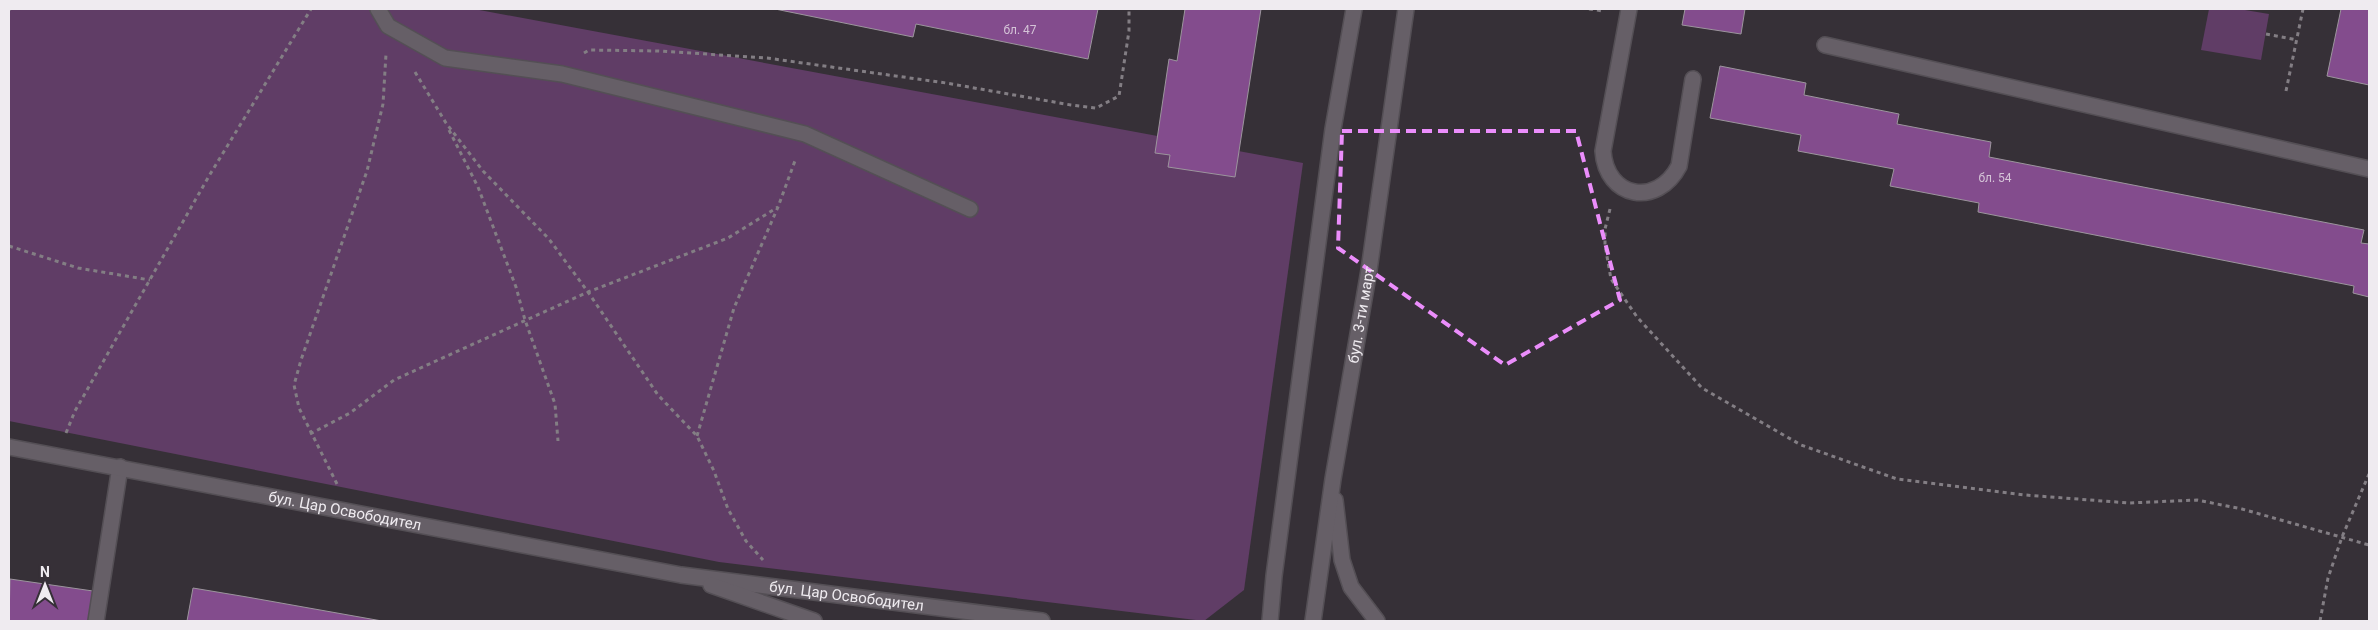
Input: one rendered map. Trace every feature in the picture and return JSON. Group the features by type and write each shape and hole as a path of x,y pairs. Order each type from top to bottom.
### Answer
{"main road":[{"path":"378,9 388,26 445,58 562,74 805,134 970,209"},
{"path":"1270,621 1274,576 1333,129 1354,9"},
{"name":"бул. 3-ти март","path":"1312,621 1333,479 1369,270 1406,9"},
{"path":"1629,9 1603,150 1606,169 1617,184 1628,191 1642,193 1654,191 1665,185 1673,176 1679,166 1693,78"},
{"path":"1825,45 2369,169"},
{"name":"бул. Цар Освободител","path":"9,447 681,575 1042,621"},
{"path":"96,621 120,467"},
{"path":"1333,479 1342,560 1351,587 1377,621"},
{"name":"бул. Цар Освободител","path":"681,575 814,621"}],"path":[{"path":"56,457 75,411 209,176 311,9"},
{"path":"562,74 571,60 589,50 659,51 767,58 946,83 1096,108 1119,96 1129,31 1129,9"},
{"path":"2286,91 2304,9"},
{"path":"352,512 310,434 299,408 294,385 367,171 383,104 388,26"},
{"path":"2266,34 2297,40"},
{"path":"412,66 446,123 478,187 516,287 524,320 555,404 558,440"},
{"path":"446,123 483,171 549,239 588,292 658,395 697,436 714,471 728,509 746,542 791,589"},
{"path":"697,436 734,308 778,207 805,134"},
{"path":"1617,184 1605,229 1605,245 1611,279 1637,317 1702,388 1801,445 1897,479 2025,495 2129,503 2197,500 2242,509 2369,545"},
{"path":"310,434 350,413 394,380 588,292 728,238 778,207"},
{"path":"9,246 78,268 150,280"},
{"path":"2320,621 2328,578 2342,537 2369,474"}],"highlighted area":[{"path":"1342,131 1576,131 1620,300 1505,365 1338,248"}],"shaded area":[{"path":"9,9 474,9 1303,163 1244,590 1204,621 719,562 9,421"},
{"path":"2209,9 2239,9 2269,14 2261,60 2201,50"}],"building":[{"path":"775,9 1098,9 1088,59 916,24 913,37"},
{"path":"1185,9 1261,9 1235,177 1168,167 1170,155 1155,153 1169,59 1177,61"},
{"path":"1685,9 1745,9 1741,34 1682,25"},
{"path":"2341,9 2369,9 2369,85 2327,76"},
{"path":"1720,66 1806,83 1804,95 1899,114 1897,124 1991,142 1989,157 2364,230 2361,243 2369,244 2369,297 2353,293 2354,286 1978,212 1979,203 1890,186 1894,169 1798,151 1801,135 1710,118"},
{"path":"10,579 93,591 89,621 9,621"},
{"path":"193,588 247,597 382,621 187,621"}]}
